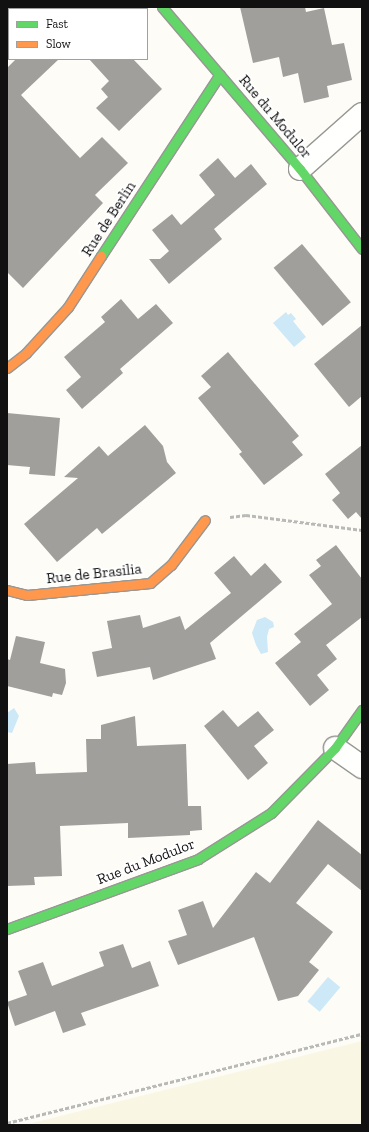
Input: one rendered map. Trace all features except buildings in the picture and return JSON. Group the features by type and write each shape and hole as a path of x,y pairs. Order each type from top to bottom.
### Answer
{"street":[{"name":"Rue du Modulor","path":"162,7 300,169 362,249"},
{"name":"Rue de Berlin","path":"7,368 26,353 68,307 220,74"},
{"path":"300,169 362,114"},
{"name":"Rue de Brasilia","path":"7,590 27,595 150,582 171,565 205,520"},
{"name":"Rue du Modulor","path":"7,929 198,859 272,813 336,748 362,710"},
{"path":"336,748 362,767"}],"path":[{"path":"205,520 246,514 362,530"},
{"path":"7,1123 362,1034"}],"shaded area":[{"path":"362,1041 362,1125 24,1125"}],"water":[{"path":"286,312 288,315 291,313 296,319 293,321 306,337 294,347 273,323"},
{"path":"265,617 273,622 274,627 269,629 267,637 268,652 261,654 252,633 257,620"},
{"path":"14,708 19,716 12,733 7,732 7,713"},
{"path":"328,977 340,987 320,1012 307,1002"}],"traffic: fast":[{"path":"162,7 300,169 362,249"},
{"path":"101,256 220,74"},
{"path":"7,929 198,859 271,813 335,748 362,710"}],"traffic: slow":[{"path":"7,368 26,353 68,307 101,256"},
{"path":"7,590 27,595 150,583 171,565 205,520"}]}
